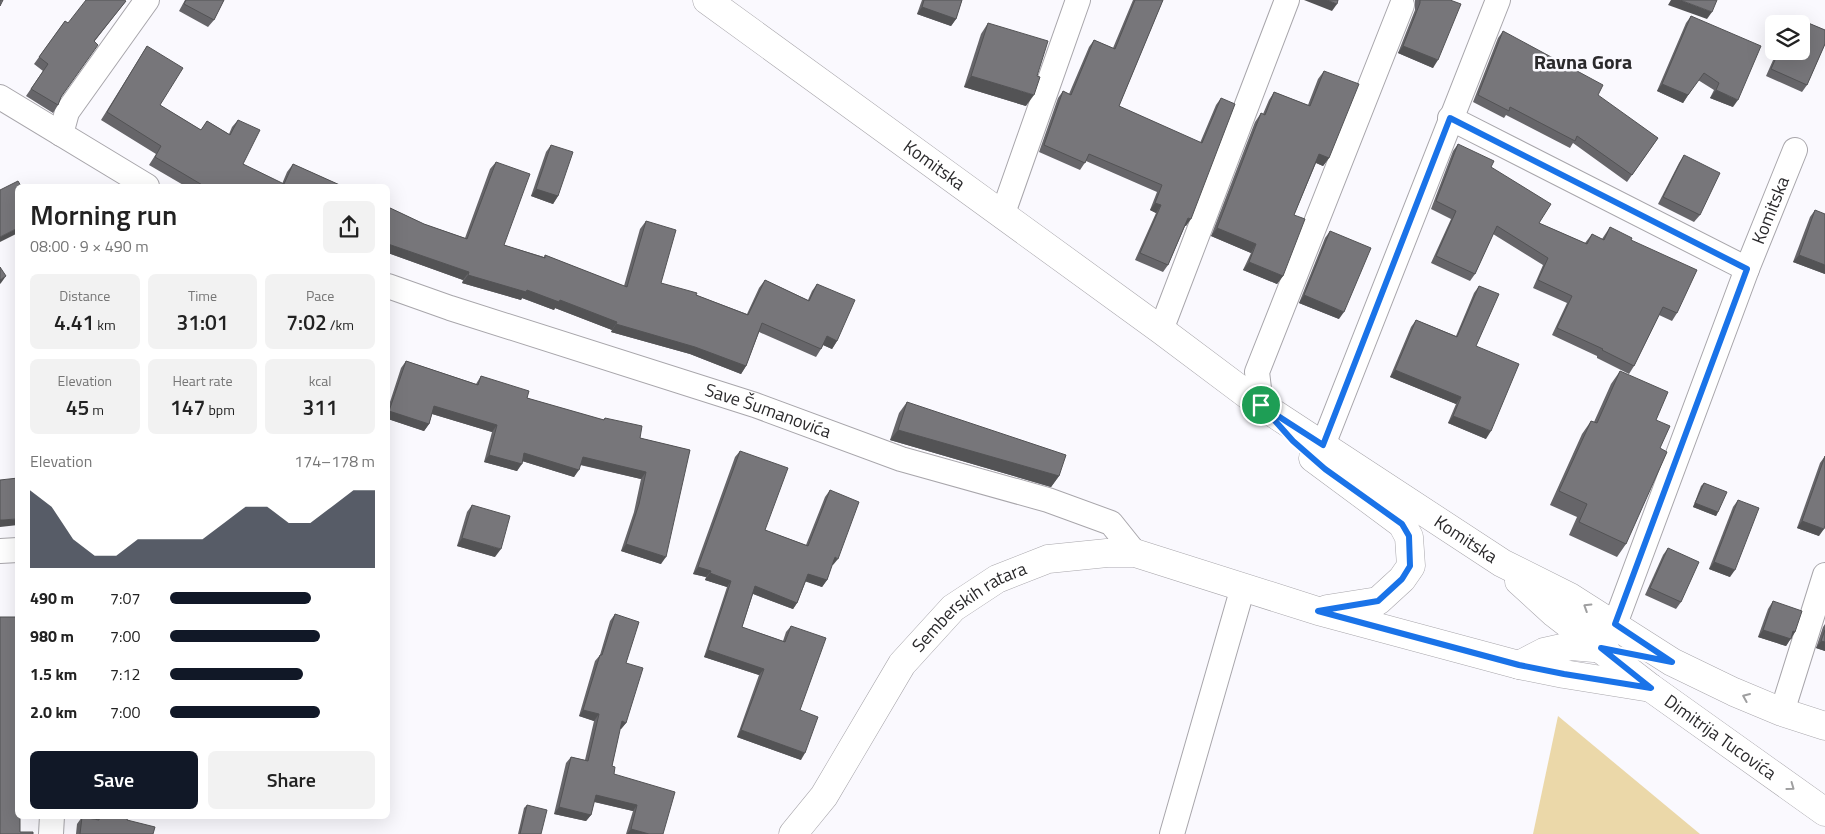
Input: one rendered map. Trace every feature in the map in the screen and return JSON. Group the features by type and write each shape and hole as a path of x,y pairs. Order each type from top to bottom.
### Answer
{"main road":[{"name":"Komitska","path":"719,4 1002,216 1162,330 1261,405 1502,563 1570,597 1672,662 1734,692 1782,712 1825,726"},
{"path":"1261,405 1293,441 1325,469 1402,524 1409,536 1410,566 1402,579 1378,601 1318,611"},
{"name":"Semberskih ratara","path":"793,834 824,796 902,664 953,608 997,579 1048,559 1107,553 1135,553 1318,611 1519,665 1651,688"},
{"name":"Dimitrija Tucovića","path":"1502,563 1534,596 1651,688 1825,812"},
{"path":"1519,665 1544,652 1571,646 1601,648 1672,662"}],"street":[{"path":"61,134 68,112 147,0"},
{"path":"1002,216 1078,0"},
{"path":"1162,330 1287,0"},
{"path":"1323,445 1498,0"},
{"path":"1261,405 1257,372 1402,6"},
{"path":"0,97 145,184"},
{"path":"1450,118 1747,269"},
{"name":"Komitska","path":"1615,624 1747,269 1795,150"},
{"name":"Save Šumanovića","path":"390,287 450,308 755,405 902,459 1048,500 1111,522 1135,553"},
{"path":"0,550 15,550"},
{"path":"1782,712 1825,575"},
{"path":"1172,834 1243,587"},
{"path":"51,834 52,819"}],"shaded area":[{"path":"1558,716 1700,834 1533,834"}],"building":[{"path":"86,0 126,1 94,41 98,45 61,97 58,105 31,89 48,64 39,57 65,21 68,23"},
{"path":"186,0 224,0 214,20 184,4"},
{"path":"924,0 962,0 956,19 922,7"},
{"path":"1135,0 1163,0 1119,106 1202,143 1221,98 1235,104 1191,219 1188,218 1168,265 1140,253 1161,205 1155,203 1162,185 1089,154 1085,163 1044,145 1063,91 1071,95 1094,40 1115,49"},
{"path":"1327,0 1338,0 1337,4"},
{"path":"1420,0 1450,0 1461,4 1438,60 1403,46"},
{"path":"1680,0 1717,0 1712,12"},
{"path":"1691,16 1761,46 1738,100 1716,90 1719,83 1704,73 1688,95 1662,84"},
{"path":"988,23 1048,41 1037,76 1040,77 1034,95 971,76"},
{"path":"1810,24 1825,30 1825,44 1807,85 1771,69 1775,60 1810,60"},
{"path":"1503,31 1603,85 1598,95 1658,138 1632,175 1577,136 1575,141 1510,107 1509,111 1478,95"},
{"path":"147,46 183,68 160,105 201,130 207,121 230,135 238,120 260,130 243,164 284,184 201,184 155,157 161,146 107,112"},
{"path":"1324,71 1359,84 1329,158 1319,154 1294,215 1305,219 1283,276 1249,262 1256,244 1217,228 1261,113 1265,115 1274,92 1310,106"},
{"path":"1458,144 1494,161 1491,167 1551,204 1539,223 1587,244 1592,234 1604,240 1610,227 1632,238 1631,240 1697,270 1677,313 1663,307 1634,366 1603,349 1557,328 1572,296 1538,280 1548,258 1497,226 1475,274 1436,256 1456,211 1436,201"},
{"path":"551,145 573,152 558,196 536,189"},
{"path":"1684,155 1720,173 1700,215 1663,197"},
{"path":"496,162 530,174 504,245 545,258 545,255 627,287 646,221 676,230 661,283 697,293 696,295 748,315 765,280 809,301 817,284 855,300 837,341 827,336 821,349 762,323 746,366 695,347 616,324 617,322 560,300 559,302 527,290 526,292 468,275 469,272 390,245 390,208 424,224 467,239"},
{"path":"293,164 338,184 284,184"},
{"path":"18,181 20,184 15,184 15,230 0,237 0,190"},
{"path":"1815,210 1825,214 1825,265 1799,255"},
{"path":"1330,231 1371,248 1344,312 1304,295"},
{"path":"0,267 6,276 0,280"},
{"path":"1479,286 1499,294 1476,346 1519,364 1491,431 1453,416 1461,397 1395,370 1416,320 1457,337"},
{"path":"406,361 478,385 481,376 529,391 527,398 604,420 605,418 642,426 640,438 690,450 666,557 626,544 639,504 646,472 583,457 579,470 524,453 522,464 489,455 497,425 434,406 429,424 390,411"},
{"path":"1620,371 1668,392 1656,420 1670,426 1660,448 1667,452 1626,544 1579,522 1587,504 1559,491 1591,421 1597,423"},
{"path":"907,402 1066,455 1059,476 898,430"},
{"path":"740,451 788,468 765,530 808,546 830,490 859,502 838,559 835,557 827,580 808,574 797,603 755,586 742,627 785,642 791,626 826,638 800,710 818,717 805,753 741,730 764,669 708,650 731,581 698,567"},
{"path":"1825,456 1825,525 1824,529 1802,521"},
{"path":"15,478 15,519 0,520 0,480"},
{"path":"1704,483 1727,492 1718,512 1695,503"},
{"path":"1738,500 1759,508 1735,570 1714,562"},
{"path":"472,505 510,516 501,549 462,538"},
{"path":"1668,548 1699,562 1681,602 1650,588"},
{"path":"1773,601 1802,611 1791,639 1763,630"},
{"path":"615,614 639,622 626,663 643,668 626,723 622,721 612,766 615,767 614,774 675,792 663,834 649,834 631,829 637,805 596,795 591,815 559,807 571,757 588,761 599,714 583,710"},
{"path":"0,617 15,617 15,819 20,819 20,832 33,832 33,834 0,834"},
{"path":"1825,630 1825,642 1821,641"},
{"path":"527,805 547,810 541,834 520,834"},
{"path":"82,819 127,819 155,827 153,834 80,834"}],"district":[{"name":"Ravna Gora","path":"1583,62"}],"route":[{"path":"1450,118 1747,269 1615,624 1672,662 1601,648 1651,688 1519,665 1318,611 1378,601 1402,579 1410,566 1409,536 1402,524 1325,469 1293,441 1261,405 1323,445 1450,118"}]}
